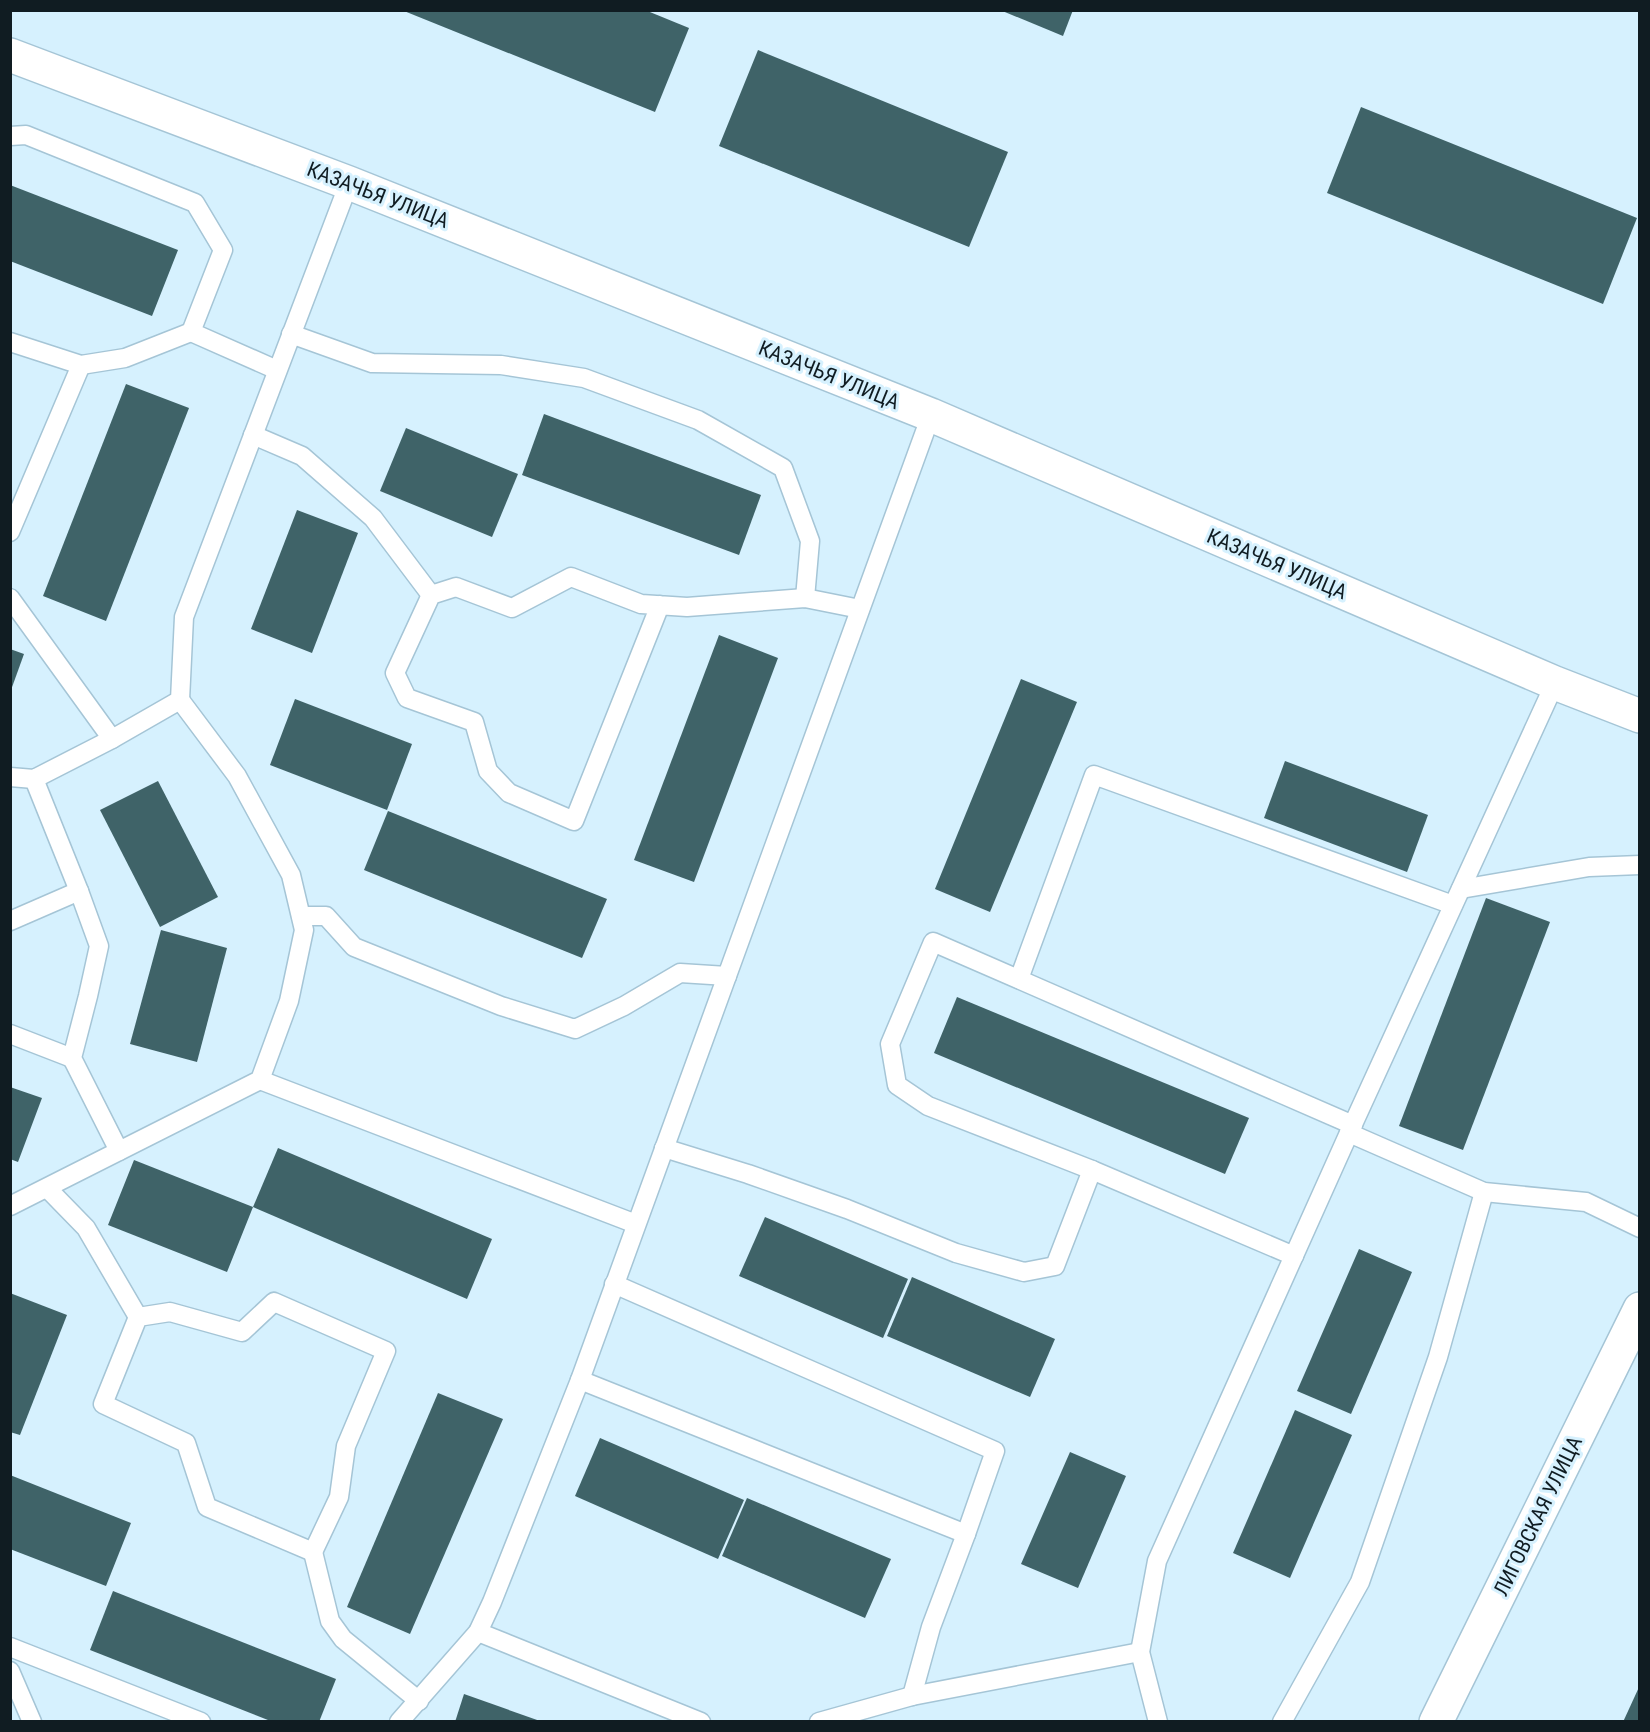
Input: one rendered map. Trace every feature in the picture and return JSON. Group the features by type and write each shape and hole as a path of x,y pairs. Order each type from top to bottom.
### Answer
{"street":[{"name":"КАЗАЧЬЯ УЛИЦА","path":"10,55 349,183 931,415 1555,683 1640,716"},
{"name":"ЛИГОВСКАЯ УЛИЦА","path":"1436,1722 1636,1323"}],"lane":[{"path":"10,136 26,135 195,203 224,250 191,332"},
{"path":"10,1206 260,1080 289,1001 304,930 291,875 237,776 180,700 184,617 349,183"},
{"path":"10,342 81,365 124,358 191,332 277,370"},
{"path":"291,334 372,363 501,365 584,378 698,420 783,468 810,540 805,598"},
{"path":"10,532 81,365"},
{"path":"399,1722 478,1632 580,1380 931,415"},
{"path":"253,435 302,456 373,518 431,595"},
{"path":"660,605 574,821 509,793 488,771 474,723 407,698 395,673 431,595 456,587 512,608 571,577 641,604 660,605 687,607 805,598 860,609"},
{"path":"10,598 112,739"},
{"path":"1158,1722 1140,1652 1157,1561 1555,683"},
{"path":"10,777 34,779 112,739 180,700"},
{"path":"1019,979 1094,775 1453,906"},
{"path":"34,779 99,946 72,1058 118,1151"},
{"path":"1461,889 1589,867 1640,865"},
{"path":"10,921 79,891"},
{"path":"301,916 326,916 354,947 501,1006 575,1029 624,1006 680,973 727,976"},
{"path":"1294,1256 1092,1170 928,1106 897,1085 890,1044 933,942 1351,1129 1484,1192 1586,1202 1640,1228"},
{"path":"10,1034 72,1058"},
{"path":"260,1080 636,1224"},
{"path":"664,1148 836,1205 956,1253 1023,1272 1055,1266 1092,1170"},
{"path":"46,1188 86,1228 138,1317"},
{"path":"1282,1722 1360,1582 1438,1357 1484,1192"},
{"path":"614,1284 995,1451 931,1627 912,1696"},
{"path":"138,1317 170,1312 242,1332 274,1302 386,1351 346,1446 339,1497 313,1552 330,1622 343,1640 419,1701"},
{"path":"138,1317 103,1404 186,1443 207,1507 313,1552"},
{"path":"580,1380 966,1534"},
{"path":"478,1632 701,1722"},
{"path":"10,1647 201,1722"},
{"path":"819,1722 912,1696 1140,1652"},
{"path":"10,1671 33,1722"}],"building":[{"path":"645,10 689,28 655,112 404,11"},
{"path":"1000,10 1073,10 1063,36"},
{"path":"758,50 1008,152 969,247 719,146"},
{"path":"1361,107 1637,218 1603,304 1327,193"},
{"path":"10,185 178,250 152,316 10,261"},
{"path":"126,384 189,408 106,621 43,596"},
{"path":"544,414 761,495 739,555 522,475"},
{"path":"406,428 518,474 492,537 380,491"},
{"path":"297,510 358,533 312,653 251,629"},
{"path":"719,635 778,658 694,882 634,860"},
{"path":"10,649 24,654 11,690 10,689"},
{"path":"1021,679 1077,702 990,912 935,889"},
{"path":"295,699 412,744 387,810 270,765"},
{"path":"1285,761 1428,815 1407,872 1264,818"},
{"path":"158,781 218,897 160,927 100,810"},
{"path":"388,811 607,899 582,958 364,870"},
{"path":"1486,898 1550,922 1463,1150 1399,1126"},
{"path":"161,930 227,948 197,1062 130,1044"},
{"path":"957,997 1249,1118 1225,1174 934,1053"},
{"path":"10,1087 42,1098 18,1162 10,1159"},
{"path":"278,1148 492,1239 467,1299 253,1207"},
{"path":"134,1160 253,1207 227,1272 108,1225"},
{"path":"765,1217 908,1279 883,1338 739,1276"},
{"path":"1359,1249 1412,1272 1351,1414 1297,1391"},
{"path":"912,1277 1055,1339 1030,1397 887,1336"},
{"path":"10,1293 67,1315 20,1435 10,1432"},
{"path":"438,1393 503,1419 410,1634 347,1607"},
{"path":"1295,1410 1352,1435 1290,1578 1233,1553"},
{"path":"600,1438 744,1500 718,1559 575,1496"},
{"path":"1070,1452 1126,1476 1078,1588 1021,1564"},
{"path":"10,1475 131,1523 106,1586 10,1549"},
{"path":"747,1498 891,1559 865,1618 722,1556"},
{"path":"113,1591 336,1679 319,1722 273,1722 90,1650"},
{"path":"1640,1685 1640,1722 1623,1722"},
{"path":"464,1694 540,1721 540,1722 455,1722"}]}
